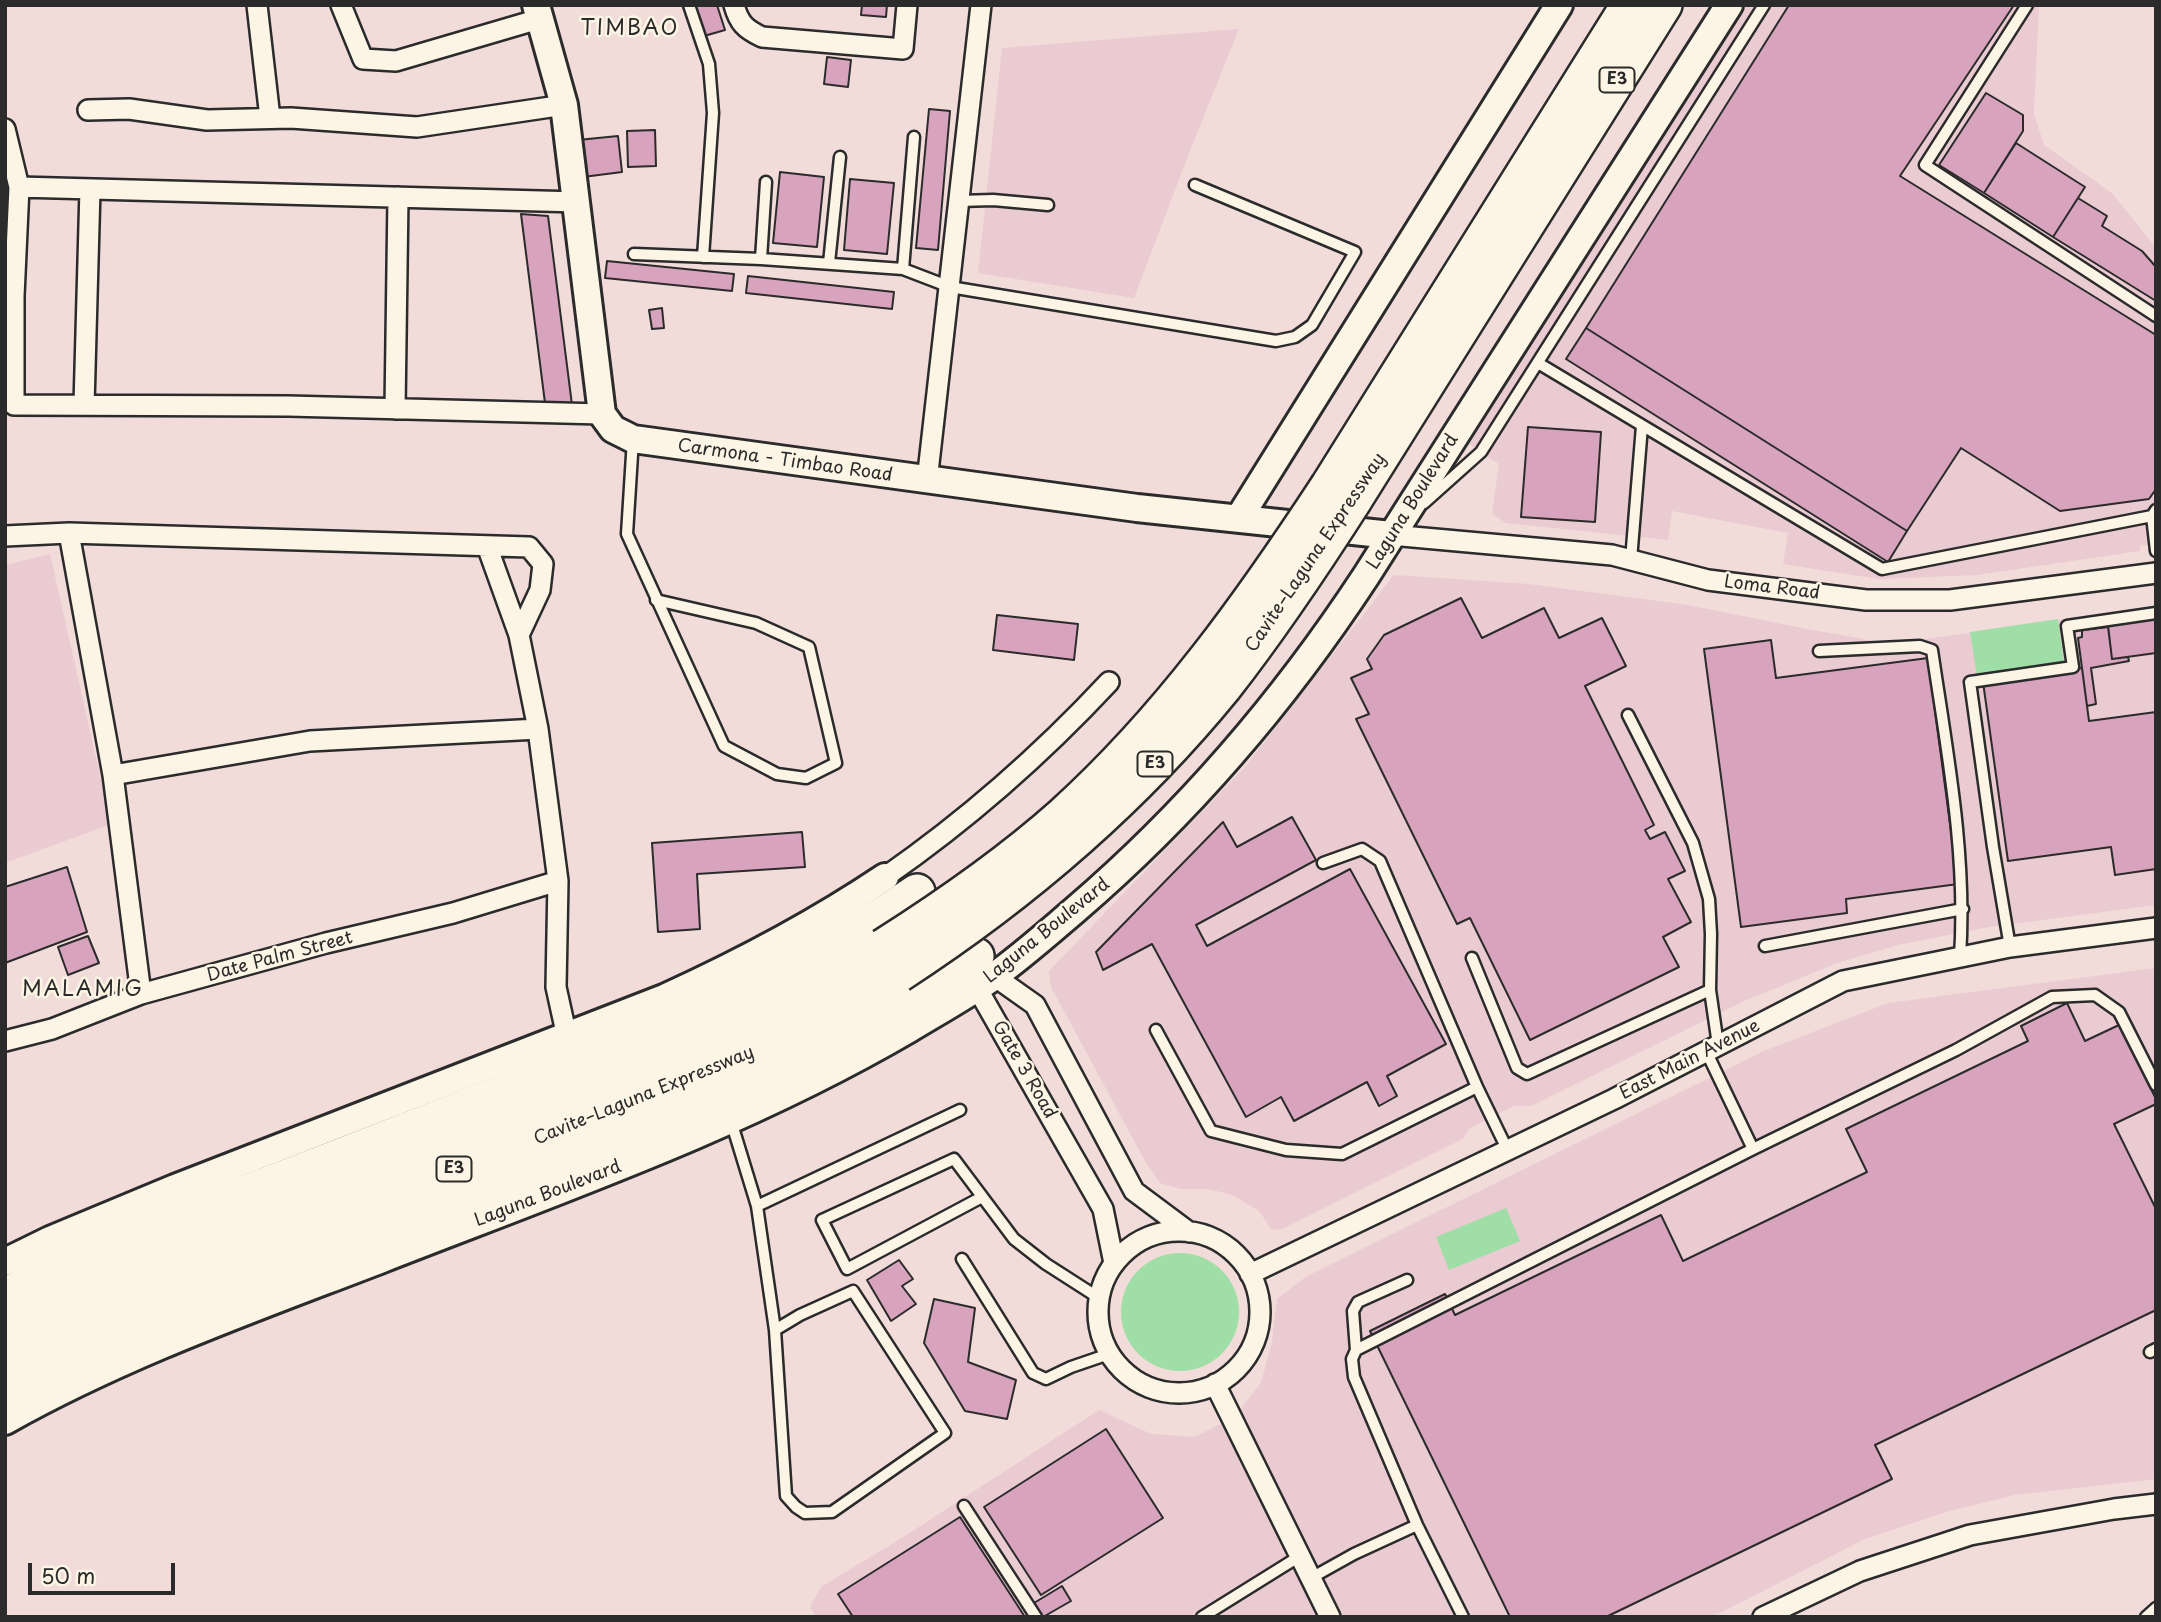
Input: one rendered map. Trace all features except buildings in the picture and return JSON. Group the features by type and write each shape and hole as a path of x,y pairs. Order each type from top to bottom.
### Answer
{"highway":[{"name":"Cavite–Laguna Expressway","path":"1342,492 1629,5"},
{"name":"Cavite–Laguna Expressway","path":"5,1358 117,1304 222,1261 441,1174 695,1078 808,1025 891,960 974,887 1061,817 1162,714 1209,657 1269,576 1342,492 1664,5"},
{"path":"5,1296 90,1254 175,1219 663,1029 809,959 900,891"},
{"name":"Cavite–Laguna Expressway","path":"5,1325 104,1277 691,1047 793,1000 891,960"},
{"path":"5,1391 131,1329 759,1080 976,972"}],"main road":[{"path":"1239,518 1559,5"},
{"name":"Laguna Boulevard","path":"5,1421 101,1372 233,1317 677,1144 731,1121 841,1067 1121,870 1196,795 1317,649 1729,5"},
{"path":"538,12 564,105 602,414"},
{"name":"Carmona - Timbao Road","path":"602,414 613,429 634,439 1137,508 1391,535"},
{"path":"5,1262 50,1240 175,1188 664,999 743,962 835,910 900,891"},
{"name":"Gate 3 Road","path":"900,891 976,972"}],"street":[{"path":"257,5 270,118"},
{"path":"341,5 363,59 396,61 538,12"},
{"path":"734,5 737,18 745,29 761,37 904,49 907,5"},
{"path":"927,481 981,5"},
{"path":"88,110 129,109 207,120 270,118 417,127 564,105"},
{"path":"5,129 12,189 9,405 602,414"},
{"path":"12,189 578,202"},
{"path":"84,405 90,189"},
{"path":"395,409 398,197"},
{"path":"69,533 113,775 141,994"},
{"path":"5,536 69,533 529,547 543,564 540,590 519,635"},
{"name":"Loma Road","path":"1391,535 1612,555 1708,580 1866,600 1950,600 2156,573"},
{"path":"487,546 519,635 538,729 558,881 556,987 567,1037"},
{"path":"900,891 932,844 1061,733 1109,682"},
{"path":"113,775 310,741 538,729"},
{"name":"Date Palm Street","path":"5,1041 51,1029 141,994 326,943 453,913 558,881"},
{"name":"East Main Avenue","path":"1250,1274 1508,1152 1843,981 2010,947 2156,928"},
{"name":"Gate 3 Road","path":"976,972 1035,1005 1134,1191 1189,1232"},
{"name":"Gate 3 Road","path":"976,972 1103,1209 1114,1263"},
{"path":"1177,1231 1189,1232 1224,1245 1239,1258 1256,1286 1260,1312 1255,1339 1242,1363 1233,1373 1202,1390 1181,1393 1160,1391 1140,1383 1122,1370 1109,1354 1099,1327 1099,1298 1107,1274 1114,1263 1132,1247 1153,1236 1177,1231"},
{"path":"1215,1384 1330,1617"},
{"path":"1763,1617 1860,1571 1969,1535 2156,1504"}],"lane":[{"path":"689,5 709,64 713,113 704,257"},
{"path":"1391,535 1481,452 1764,5"},
{"path":"2027,5 1925,165 2156,316"},
{"path":"903,268 914,137"},
{"path":"829,263 840,157"},
{"path":"761,259 766,183"},
{"path":"634,254 903,268 950,287 1276,341 1296,337 1312,325 1355,252 1195,185"},
{"path":"959,201 993,200 1048,205"},
{"path":"1538,363 1882,569 2154,513 2156,551"},
{"path":"1631,560 1642,426"},
{"path":"634,439 626,534 656,600 724,746 777,774 806,778 836,763 809,647 756,623 656,600"},
{"path":"2010,947 1970,682 2073,667 2067,626 2156,613"},
{"path":"1819,651 1920,646 1932,650 1957,814 1963,909 1960,957"},
{"path":"1628,715 1693,843 1709,898 1712,1048 1752,1149"},
{"path":"1323,863 1362,849 1380,861 1477,1087 1508,1152"},
{"path":"1765,946 1963,909"},
{"path":"1472,958 1517,1068 1527,1074 1710,990"},
{"path":"1356,1350 1752,1149 1956,1050 2052,997 2095,995 2119,1012 2156,1085"},
{"path":"1156,1031 1211,1131 1286,1150 1342,1154 1477,1087"},
{"path":"757,1206 960,1110"},
{"path":"731,1121 757,1206 775,1330 786,1496 805,1513 832,1512 945,1433 853,1291 800,1315 775,1330"},
{"path":"982,1197 847,1269 822,1220 954,1158 1014,1239 1046,1264 1099,1298"},
{"path":"962,1259 1033,1373 1046,1379 1109,1354"},
{"path":"1407,1280 1358,1301 1353,1311 1356,1350 1352,1359 1354,1377 1417,1525 1463,1617"},
{"path":"964,1506 1036,1617"},
{"path":"1311,1578 1354,1554 1417,1525"},
{"path":"1202,1617 1300,1556"},
{"path":"2146,1617 2156,1608"}],"shaded area":[{"path":"1744,5 2039,5 2034,114 2044,145 2113,194 2156,248 2156,544 2140,546 2140,551 1977,575 1878,579 1783,564 1788,533 1672,511 1668,540 1506,523 1492,514 1499,464 1466,442"},
{"path":"1239,29 1134,298 978,273 1002,48"},
{"path":"50,554 111,824 5,863 5,565"},
{"path":"1394,575 1529,584 1688,605 1891,644 2156,606 2156,905 1989,927 1898,945 1837,963 1742,1002 1531,1106 1514,1106 1470,1128 1463,1139 1282,1229 1272,1230 1259,1211 1233,1195 1208,1189 1181,1189 1160,1183 1145,1161 1051,987 1049,971 1245,767"},
{"path":"2156,968 2156,1479 2015,1495 1946,1512 1865,1539 1712,1617 816,1617 810,1607 821,1587 1099,1410 1151,1434 1195,1437 1234,1417 1261,1383 1272,1342 1277,1299 1307,1276 1764,1051 1888,1003"}],"green space":[{"path":"2058,619 2064,664 1977,676 1970,632"},
{"path":"1506,1208 1520,1241 1449,1270 1436,1237"},
{"path":"1180,1253 1203,1257 1222,1270 1235,1289 1239,1312 1235,1335 1222,1354 1203,1367 1180,1371 1157,1367 1138,1354 1125,1335 1121,1312 1125,1289 1138,1270 1157,1257"}],"district":[{"name":"TIMBAO","path":"630,29"},
{"name":"MALAMIG","path":"83,990"}]}
